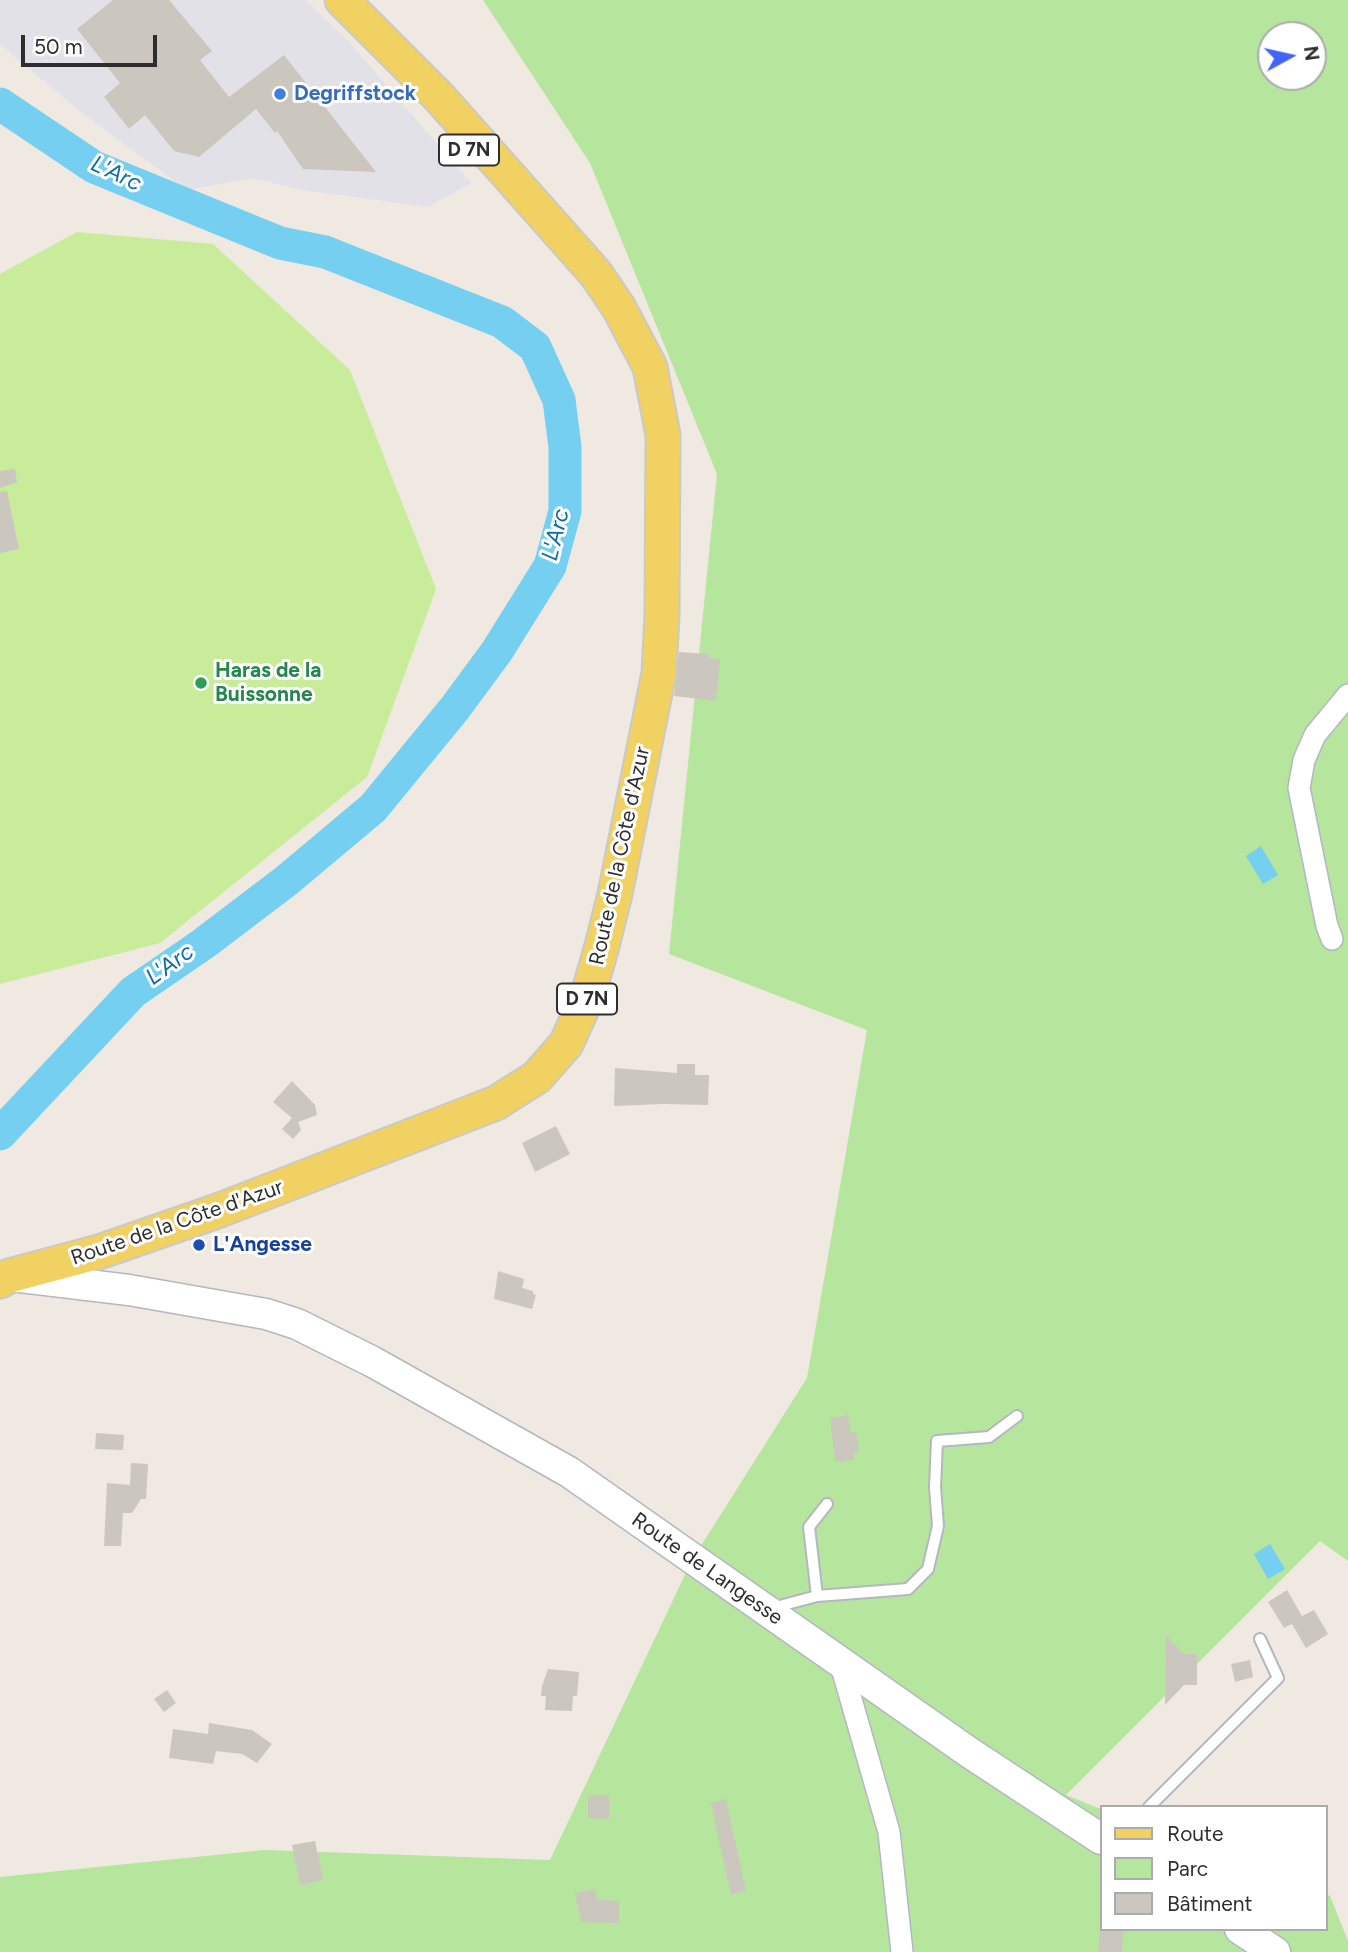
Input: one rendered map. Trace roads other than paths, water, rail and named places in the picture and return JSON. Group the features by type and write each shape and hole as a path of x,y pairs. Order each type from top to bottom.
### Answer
{"main road":[{"name":"D 7N","path":"317,0 487,168 619,308"},
{"name":"D 7N","path":"342,0 476,138 596,274 619,308"},
{"name":"Route de la Côte d'Azur","path":"4,1278 102,1251 219,1210 496,1103 537,1077 566,1044 587,999 603,946 659,673 663,590 663,435 650,368 619,308"}],"street":[{"path":"1332,939 1327,926 1299,788 1304,760 1315,735 1348,695"},
{"name":"Route de Langesse","path":"4,1278 129,1290 265,1314 297,1324 373,1362 569,1472 970,1753 1100,1838"},
{"path":"839,1661 889,1832 902,1952"},
{"path":"1243,1931 1275,1952"}],"lane":[{"path":"766,1610 817,1596 908,1589 928,1569 938,1526 934,1487 937,1441 989,1437 1017,1416"},
{"path":"817,1596 809,1527 827,1504"},
{"path":"1151,1805 1278,1678 1260,1639"}],"water":[{"path":"1261,846 1278,875 1263,884 1246,856"},
{"path":"1270,1544 1285,1569 1268,1579 1254,1554"}],"waterway":[{"name":"L'Arc","path":"0,104 94,167 280,243 325,252 502,322 535,347 559,400 565,447 565,511 550,566 497,651 455,708 373,808 286,881 203,944 133,992 0,1134"}],"place":[{"name":"Degriffstock","path":"280,94"},
{"name":"Haras de la Buissonne","path":"201,683"},
{"name":"L'Angesse","path":"199,1245"}]}
